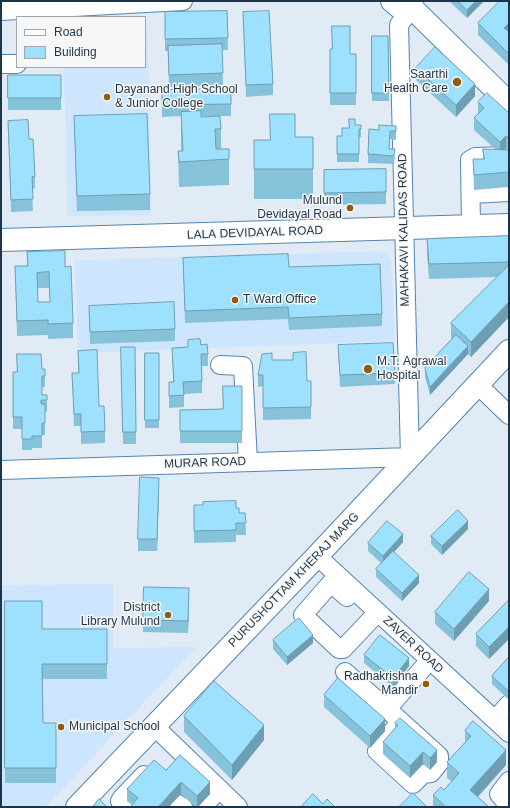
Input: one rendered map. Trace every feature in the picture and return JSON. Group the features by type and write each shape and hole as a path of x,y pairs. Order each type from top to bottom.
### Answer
{"street":[{"path":"1,20 14,14 56,12 183,1"},
{"path":"392,1 399,7 412,5 509,103"},
{"name":"MAHAKAVI KALIDAS ROAD","path":"410,457 399,25 412,5"},
{"path":"1,64 16,64"},
{"path":"472,226 471,158 509,156"},
{"path":"471,194 509,192"},
{"name":"LALA DEVIDAYAL ROAD","path":"1,240 509,225"},
{"name":"PURUSHOTTAM KHERAJ MARG","path":"77,807 317,556 478,386 509,351"},
{"path":"220,365 243,366 248,462"},
{"path":"478,386 509,415"},
{"name":"MURAR ROAD","path":"1,470 410,457"},
{"name":"ZAVER ROAD","path":"317,556 352,595 374,616 430,660 509,733"},
{"path":"352,595 333,583 317,588 303,615 339,649 343,649 374,616"},
{"path":"387,709 430,660"},
{"path":"345,672 401,722"},
{"path":"495,720 509,704"},
{"path":"154,726 228,801"},
{"path":"124,807 120,801 122,798 150,768 160,772"},
{"path":"509,781 498,794 509,806"},
{"path":"203,807 228,801"},
{"path":"172,807 176,804 183,807"}],"shaded area":[{"name":"Dayanand High School & Junior College","path":"147,24 151,215 67,216 66,127 63,68 146,68"},
{"name":"T Ward Office","path":"383,251 391,259 395,341 78,353 75,260"},
{"name":"Municipal School","path":"113,584 113,648 196,647 46,807 1,807 1,585"}],"building":[{"path":"458,1 476,1 467,10"},
{"path":"500,1 509,1 509,23 504,28 509,32 509,54 478,23"},
{"path":"227,11 228,38 165,39 165,12"},
{"path":"269,11 273,84 246,85 243,12"},
{"path":"332,26 350,26 350,54 356,54 356,93 330,93 330,49 332,49"},
{"path":"372,36 388,36 389,93 372,93"},
{"path":"222,44 223,73 169,75 168,46"},
{"path":"435,47 475,84 456,105 416,68"},
{"path":"8,75 61,75 61,98 8,98"},
{"path":"231,89 231,104 162,105 162,90"},
{"path":"487,93 509,113 509,139 506,136 500,142 474,118 484,108 478,102"},
{"path":"201,111 201,117 220,116 221,129 215,129 216,149 229,149 229,159 179,162 178,151 183,151 181,112"},
{"path":"147,114 150,194 77,196 74,116"},
{"path":"270,114 295,114 295,137 313,137 313,169 254,169 254,140 270,140"},
{"path":"349,119 355,119 355,125 361,125 361,129 359,129 359,154 337,154 337,136 342,136 342,128 349,128"},
{"path":"28,120 29,139 33,139 35,176 32,177 33,199 11,200 8,121"},
{"path":"379,125 396,126 396,131 390,131 389,149 395,149 394,156 368,154 369,129 379,130"},
{"path":"483,149 509,150 509,172 474,175 473,159 484,159"},
{"path":"386,169 386,192 324,193 324,170"},
{"path":"509,236 509,262 429,264 427,239"},
{"path":"65,251 65,267 71,266 73,323 48,324 48,320 17,321 15,266 28,266 27,252","holes":["49,272 50,302 38,302 37,273"]},
{"path":"288,254 289,267 380,264 382,314 289,318 288,307 185,311 183,258"},
{"path":"509,265 509,302 471,342 451,323"},
{"path":"174,302 175,329 90,332 89,306"},
{"path":"456,335 468,346 430,387 425,368"},
{"path":"200,339 201,345 207,344 208,354 201,354 202,381 183,382 184,395 169,396 169,382 174,382 172,348 188,347 188,340"},
{"path":"393,343 395,373 340,375 338,345"},
{"path":"121,347 135,347 136,432 123,432"},
{"path":"97,350 99,406 104,406 105,431 81,432 81,414 74,414 72,373 79,373 78,351"},
{"path":"306,352 307,381 311,381 311,407 263,408 263,375 258,375 262,354 272,353 272,360 293,360 293,353"},
{"path":"145,353 159,353 159,420 145,420"},
{"path":"17,354 41,354 42,369 45,369 45,376 42,376 42,395 47,395 47,400 41,400 41,404 45,404 45,423 42,423 42,436 32,436 32,439 22,439 22,417 13,417 13,372 17,372"},
{"path":"223,386 242,386 242,431 180,431 180,410 223,409"},
{"path":"140,477 159,478 157,539 138,539"},
{"path":"236,501 236,508 239,508 239,513 245,513 246,523 236,523 236,530 194,531 194,505 203,505 203,502"},
{"path":"458,510 468,521 442,546 431,536"},
{"path":"387,521 403,534 383,556 368,543"},
{"path":"393,551 419,575 402,593 376,569"},
{"path":"469,572 489,589 454,629 435,612"},
{"path":"144,587 189,588 188,621 143,620"},
{"path":"509,600 509,627 489,647 476,634"},
{"name":"Municipal School","path":"5,601 42,601 42,629 107,629 107,664 42,664 43,723 56,723 56,768 5,768"},
{"path":"299,618 313,635 287,657 273,640"},
{"path":"380,635 409,658 393,678 364,655"},
{"path":"509,657 509,689 508,691 492,676"},
{"path":"338,678 385,719 370,736 324,695"},
{"path":"214,681 264,725 232,765 184,716"},
{"path":"400,718 437,750 430,758 423,752 410,766 383,742 398,725 395,723"},
{"path":"473,721 506,750 470,790 489,807 446,807 433,795 441,787 444,790 459,773 447,762 471,736 465,731"},
{"path":"180,755 210,782 197,796 181,782 158,807 130,807 138,798 127,789 154,760 166,770"},
{"path":"413,793 427,807 399,807"},
{"path":"313,794 323,804 327,799 335,807 301,807"},
{"path":"99,799 107,807 93,807"}],"place":[{"name":"Saarthi Health Care","path":"457,82"},
{"name":"Dayanand High School & Junior College","path":"107,97"},
{"name":"Mulund Devidayal Road","path":"350,208"},
{"name":"T Ward Office","path":"235,300"},
{"name":"M.T. Agrawal Hospital","path":"368,369"},
{"name":"District Library Mulund","path":"168,615"},
{"name":"Radhakrishna Mandir","path":"426,684"},
{"name":"Municipal School","path":"61,727"}]}
